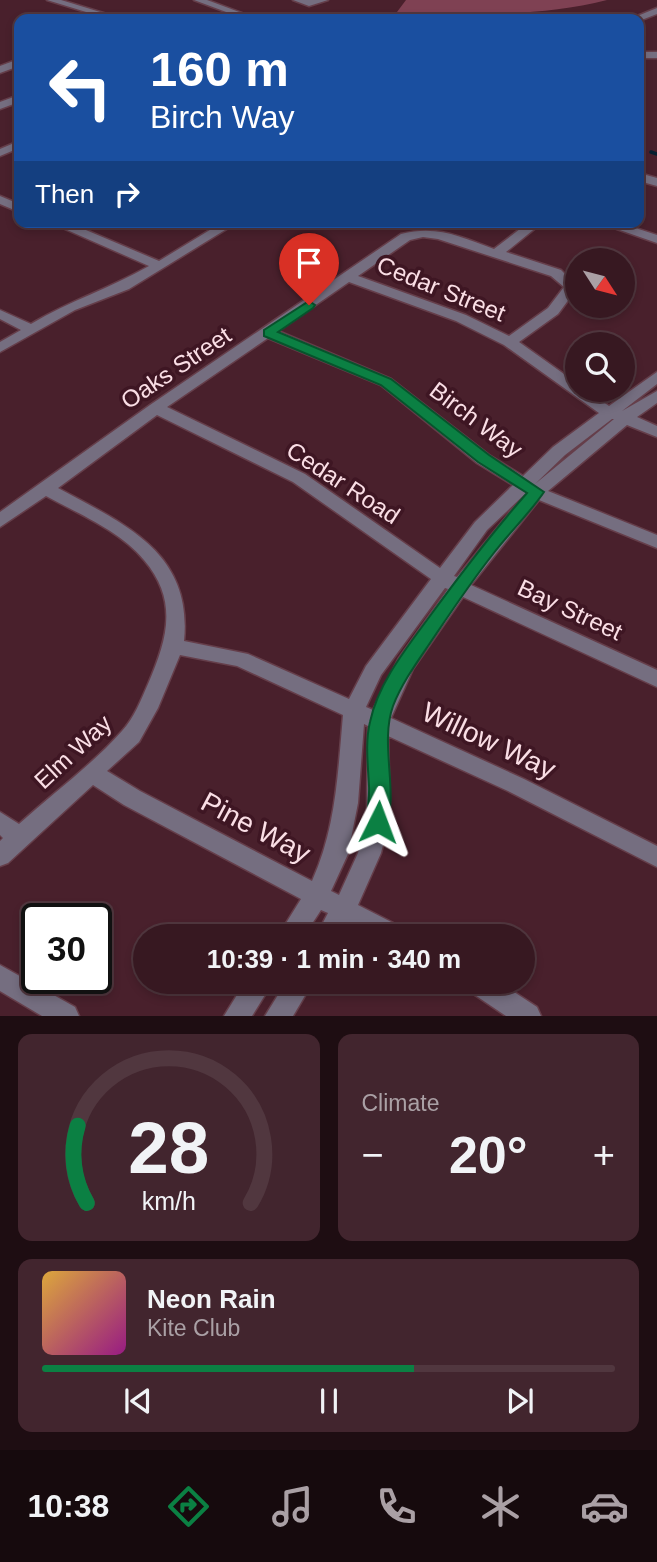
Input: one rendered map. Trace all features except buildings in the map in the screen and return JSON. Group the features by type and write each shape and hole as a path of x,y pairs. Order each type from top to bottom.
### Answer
{"street":[{"path":"51,0 100,14"},
{"path":"198,0 239,14"},
{"path":"297,0 309,3 324,0"},
{"path":"69,228 160,266"},
{"path":"0,348 83,301 124,286 222,228"},
{"path":"497,254 530,228"},
{"path":"622,228 657,239"},
{"name":"Oaks Street","path":"0,521 156,408 269,333 401,239 416,234 440,235 556,273 571,286 567,296 527,333 509,342"},
{"name":"Cedar Street","path":"349,277 461,318 509,342 616,415 657,432"},
{"path":"0,314 31,329"},
{"name":"Birch Way","path":"269,333 386,382 483,459 529,488 657,542"},
{"path":"298,924 329,874 343,831 354,711 373,671 452,583 487,550 529,488 657,377"},
{"path":"616,415 657,396"},
{"name":"Cedar Road","path":"156,408 299,478 452,583"},
{"name":"Elm Way","path":"0,856 131,736 148,708 174,646 177,617 173,593 163,570 149,553 119,529 45,488"},
{"path":"335,924 364,872 378,822 379,723 384,704 452,583"},
{"name":"Bay Street","path":"452,583 657,679"},
{"name":"Willow Way","path":"174,646 241,659 516,785 657,857"},
{"name":"Pine Way","path":"91,772 132,798 370,924"},
{"path":"0,822 20,838"},
{"path":"0,976 66,1016"},
{"path":"237,1016 252,994"},
{"path":"278,1016 292,994"},
{"path":"496,994 528,1016"}],"shaded area":[{"path":"406,0 607,0 576,7 510,14 396,14"}],"waterway":[{"path":"651,152 657,154"}],"route":[{"path":"309,305 269,333 386,382 483,459 536,492 487,550 427,633 401,671 384,704 377,750 380,799 378,822"}]}
